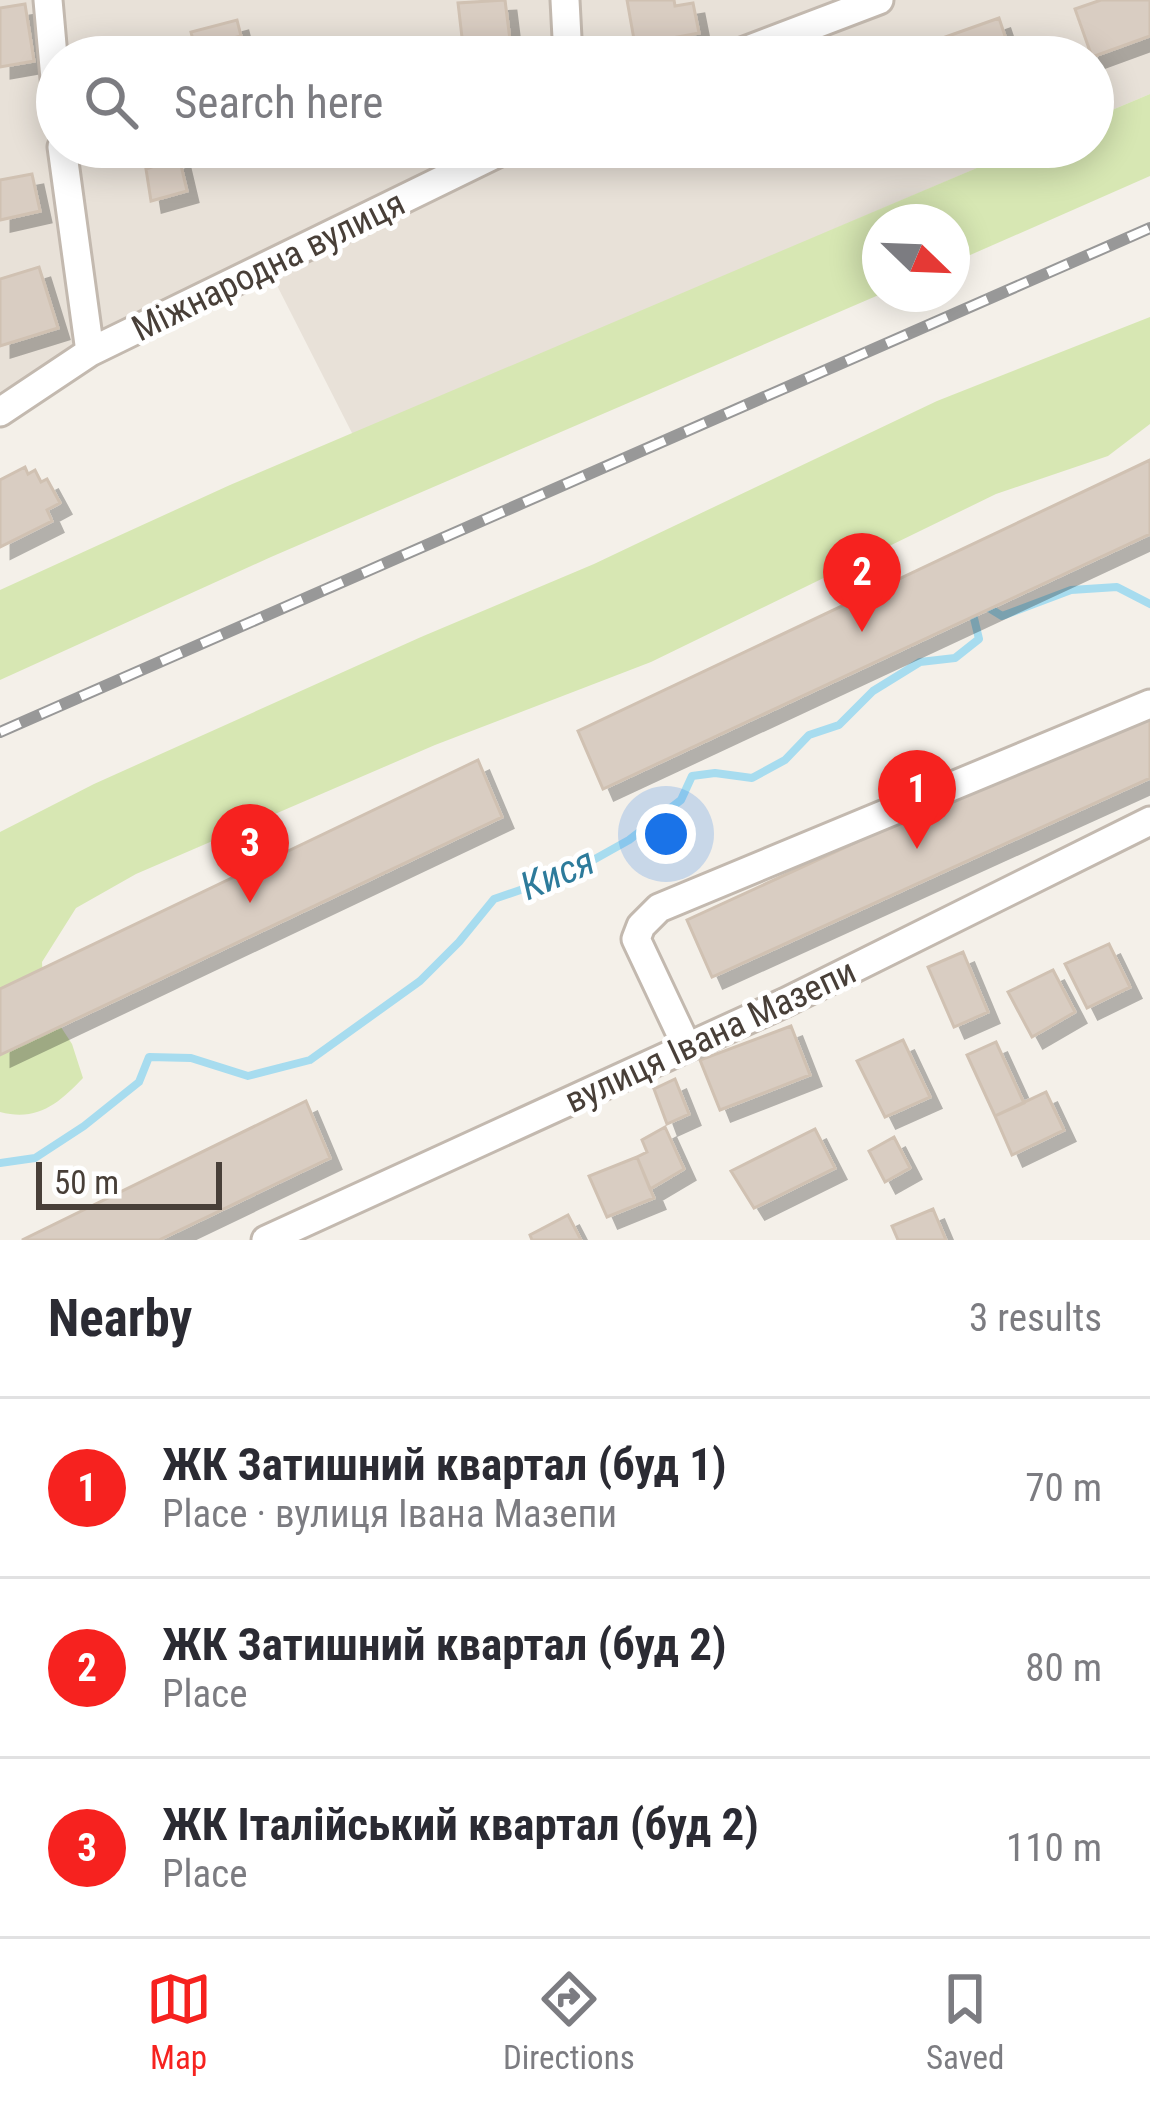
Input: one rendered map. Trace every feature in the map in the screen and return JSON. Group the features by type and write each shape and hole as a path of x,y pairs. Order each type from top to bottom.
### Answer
{"street":[{"path":"48,0 51,36"},
{"path":"565,0 567,36"},
{"path":"784,36 879,0"},
{"path":"65,168 89,352"},
{"name":"Міжнародна вулиця","path":"0,412 89,352 467,168"},
{"path":"686,1047 637,940 641,926 659,908 1150,704"},
{"name":"вулиця Івана Мазепи","path":"266,1240 686,1047 1150,821"}],"shaded area":[{"path":"0,0 1150,0 1150,94 1114,109 1114,36 36,36 36,168 977,168 893,204 862,204 862,217 353,435 262,256 74,347 0,392"}],"green space":[{"path":"1150,94 1150,176 970,255 970,204 892,204 977,168 1114,168 1114,109"},
{"path":"862,217 862,302 271,557 0,680 0,590 230,485"},
{"path":"1150,317 1150,424 1108,456 996,494 651,662 435,745 136,874 76,908 42,962 44,1001 72,1044 83,1078 47,1108 26,1114 0,1112 0,832 94,784 594,564 937,401"}],"building":[{"path":"505,0 510,36 462,36 458,3"},
{"path":"627,0 674,0 675,6 693,3 699,33 633,36"},
{"path":"1101,0 1150,0 1150,36 1114,49 1114,36 1085,36 1075,9"},
{"path":"25,4 34,61 0,67 0,8"},
{"path":"999,18 1005,36 948,36"},
{"path":"237,20 241,36 192,36 191,32"},
{"path":"182,168 187,191 151,201 146,169"},
{"path":"32,174 40,211 0,220 0,180"},
{"path":"39,267 58,328 0,346 0,279"},
{"path":"1150,460 1150,534 603,789 578,731"},
{"path":"25,467 28,474 35,470 41,482 47,479 60,503 47,510 52,521 0,547 0,480"},
{"path":"1150,707 1150,778 712,977 687,920"},
{"path":"478,760 502,817 0,1055 0,989"},
{"path":"1109,944 1130,987 1087,1008 1065,964"},
{"path":"963,952 988,1012 954,1027 928,967"},
{"path":"1053,970 1075,1012 1032,1037 1008,992"},
{"path":"791,1026 810,1075 720,1110 700,1060"},
{"path":"903,1040 930,1097 885,1117 857,1061"},
{"path":"996,1042 1024,1103 995,1116 967,1055"},
{"path":"675,1079 689,1114 667,1124 654,1089"},
{"path":"1046,1092 1064,1130 1012,1155 995,1116"},
{"path":"306,1101 330,1158 159,1240 22,1240"},
{"path":"665,1127 684,1169 650,1189 637,1157 647,1152 642,1140"},
{"path":"815,1129 835,1168 754,1208 731,1171"},
{"path":"894,1137 910,1168 885,1182 869,1151"},
{"path":"637,1157 654,1198 607,1217 589,1176"},
{"path":"933,1209 946,1240 898,1240 892,1226"},
{"path":"568,1215 581,1240 532,1240 530,1235"}],"waterway":[{"name":"Кися","path":"984,605 1002,616 1071,590 1117,587 1150,604"},
{"name":"Кися","path":"0,1163 35,1158 84,1126 139,1082 149,1057 191,1058 248,1076 310,1060 420,981 494,899 570,873 629,840 681,800 692,776 715,773 752,778 785,760 809,735 839,725 873,691 920,662 955,658 979,639 972,610"}],"railway":[{"path":"0,732 1150,228"}],"place":[{"name":"ЖК Затишний квартал (буд 2)","path":"862,632"},
{"name":"ЖК Затишний квартал (буд 1)","path":"917,849"},
{"name":"ЖК Італійський квартал (буд 2)","path":"250,903"}]}
